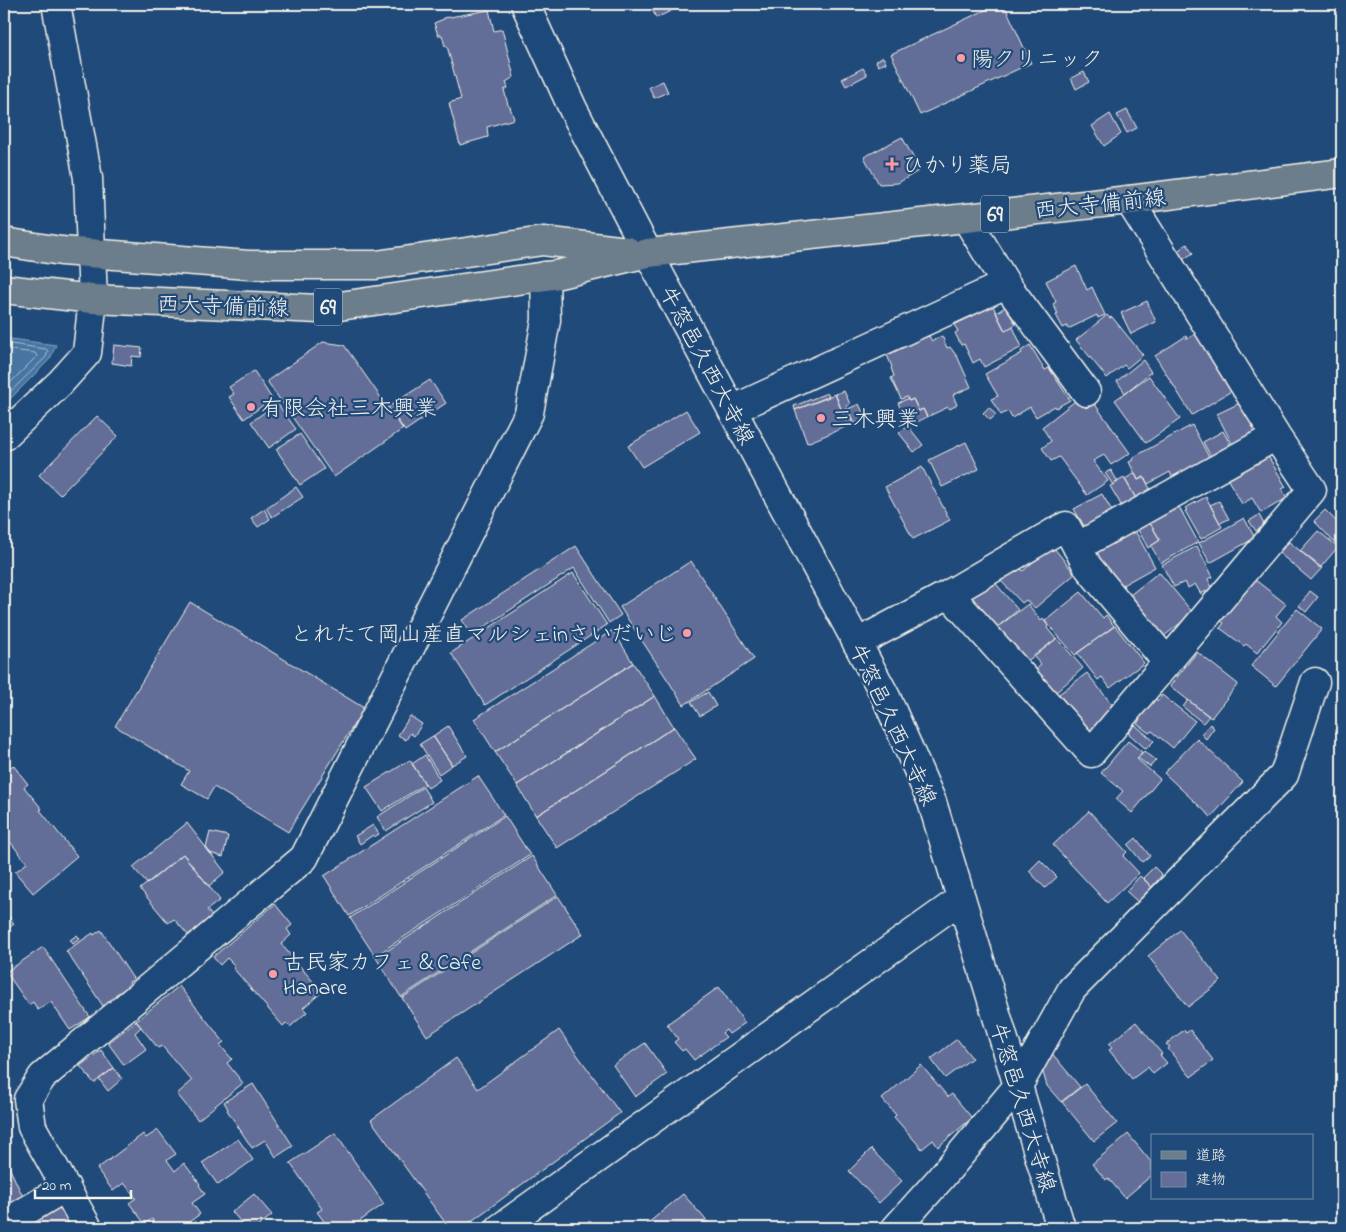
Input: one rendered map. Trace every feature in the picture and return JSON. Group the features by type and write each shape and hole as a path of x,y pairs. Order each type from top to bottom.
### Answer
{"main road":[{"name":"西大寺備前線","path":"4,290 93,299 319,309 560,274 648,253 1129,200 1342,174"},
{"name":"西大寺備前線","path":"4,242 91,254 249,265 376,265 542,242 648,253"}],"street":[{"path":"4,436 60,383 87,353 93,299 88,178 56,4"},
{"name":"牛窓邑久西大寺線","path":"525,4 573,109 648,253 886,697 932,802 1060,1228"},
{"path":"949,594 1091,753 1312,490 1276,436 1129,200"},
{"path":"966,218 1006,284 1086,392"},
{"path":"88,1228 32,1127 28,1099 42,1077 304,858 529,413 546,320 545,276"},
{"path":"732,410 1006,284"},
{"path":"1077,547 1276,436"},
{"path":"857,643 949,594 1066,526 1088,567 1167,662"},
{"path":"896,1228 1018,1086 1072,989 1284,775 1315,682"},
{"path":"500,1228 961,899"},
{"path":"4,1224 66,1187"}],"water":[{"path":"4,338 56,345 50,359 4,405"}],"building":[{"path":"650,4 680,4 681,6 656,18"},
{"name":"陽クリニック","path":"998,4 1004,4 1031,63 920,115 891,54"},
{"path":"489,10 494,31 502,29 514,77 506,82 508,88 504,90 514,119 487,127 488,137 460,145 449,103 461,99 447,46 445,46 442,35 438,35 434,23 444,18"},
{"path":"883,57 886,63 878,66 876,61"},
{"path":"863,68 867,75 846,86 842,79"},
{"path":"1084,72 1089,82 1076,89 1071,78"},
{"path":"663,81 668,92 654,98 649,87"},
{"path":"1127,110 1137,128 1127,133 1117,115"},
{"path":"1110,114 1121,134 1104,146 1092,126"},
{"name":"ひかり薬局","path":"902,137 920,170 898,183 879,184 864,157"},
{"path":"1187,244 1193,253 1181,261 1176,252"},
{"path":"1076,266 1087,290 1092,287 1105,315 1098,318 1097,315 1068,329 1067,326 1063,328 1056,315 1058,314 1053,304 1056,302 1046,281"},
{"path":"1147,301 1156,322 1131,334 1121,313"},
{"path":"993,306 1005,331 1013,327 1022,347 984,367 980,359 973,363 964,344 961,345 955,333 958,331 954,325"},
{"path":"1005,307 1016,324 1005,331 996,313"},
{"path":"1107,315 1110,318 1112,317 1143,355 1127,368 1124,365 1107,378 1076,340"},
{"path":"1197,333 1233,390 1192,415 1155,356 1186,336 1187,339"},
{"path":"925,335 926,337 929,336 932,341 942,336 947,348 950,347 958,358 971,387 953,395 957,405 927,417 923,409 919,411 913,399 909,401 907,397 901,399 891,378 894,376 887,355 894,352 894,349"},
{"path":"323,342 344,345 403,429 334,477 267,381"},
{"path":"114,345 142,348 141,357 132,356 131,366 112,363"},
{"path":"1030,345 1045,370 1049,368 1070,400 1036,417 1030,407 1012,418 1008,411 1001,415 991,399 998,396 985,374 1022,353 1021,351"},
{"path":"1143,360 1151,372 1125,393 1117,381"},
{"path":"254,371 272,399 244,419 229,397 234,394 229,387"},
{"path":"1149,376 1180,419 1146,443 1115,400"},
{"path":"430,380 446,403 405,431 388,407"},
{"path":"844,391 850,404 846,406 852,423 848,426 835,394"},
{"path":"827,393 829,397 795,410 794,406"},
{"name":"三木興業","path":"835,394 848,426 807,443 795,410"},
{"path":"1079,398 1086,408 1094,403 1130,453 1111,465 1104,455 1093,461 1108,481 1087,495 1059,457 1051,461 1042,448 1051,441 1042,427"},
{"path":"907,399 909,401 913,399 919,411 923,409 927,417 909,426 898,403"},
{"path":"1244,401 1261,435 1234,448 1217,414"},
{"path":"277,403 296,429 269,448 251,422"},
{"path":"859,404 866,419 854,424 848,409"},
{"path":"989,407 996,415 990,420 983,413"},
{"path":"686,410 700,432 642,467 628,446"},
{"path":"97,416 118,436 60,495 39,475"},
{"path":"1192,425 1209,457 1200,462 1203,467 1190,474 1188,469 1172,477 1170,472 1148,484 1144,477 1138,480 1129,462 1133,460 1132,458"},
{"path":"908,426 923,445 914,452 899,433"},
{"path":"1223,431 1235,453 1215,464 1203,442"},
{"path":"300,434 324,469 300,485 276,449"},
{"path":"966,442 979,469 942,487 929,460"},
{"path":"1268,456 1286,487 1282,489 1287,498 1261,513 1252,498 1242,504 1228,480"},
{"path":"922,467 950,520 913,539 885,487"},
{"path":"1111,470 1118,482 1113,485 1105,473"},
{"path":"1135,473 1138,480 1144,477 1153,495 1138,502 1125,479"},
{"path":"1124,478 1138,502 1124,510 1110,486"},
{"path":"296,487 303,497 272,517 266,508"},
{"path":"1102,494 1114,514 1086,529 1074,509"},
{"path":"1206,497 1222,527 1201,539 1185,508"},
{"path":"1219,501 1229,519 1220,523 1210,505"},
{"path":"1178,505 1198,542 1161,563 1151,546 1160,540 1149,521"},
{"path":"264,509 270,519 258,527 251,518"},
{"path":"1325,510 1342,527 1342,541 1337,545 1314,521"},
{"path":"1259,515 1265,526 1256,531 1249,521"},
{"path":"1244,518 1255,538 1210,563 1199,543"},
{"path":"1149,521 1160,540 1148,548 1137,528"},
{"path":"1134,529 1155,567 1119,587 1115,587 1095,551"},
{"path":"1318,531 1338,547 1320,568 1300,551"},
{"path":"1289,542 1322,568 1311,580 1279,553"},
{"path":"576,546 621,615 609,623 574,568 472,635 462,620"},
{"path":"1197,546 1213,577 1208,579 1212,588 1201,594 1195,584 1188,588 1185,582 1174,587 1162,565"},
{"path":"1050,547 1054,548 1075,574 1035,608 1026,600 1022,603 1000,580 1017,564 1023,571"},
{"name":"とれたて岡山産直マルシェinさいだいじ","path":"691,561 754,659 684,705 620,607"},
{"path":"1159,572 1193,613 1163,637 1130,595"},
{"path":"573,573 607,625 485,705 451,653"},
{"path":"992,579 1018,610 995,629 967,599"},
{"path":"1254,579 1286,604 1276,616 1282,622 1257,653 1220,628 1224,623 1221,621"},
{"path":"1310,591 1318,597 1306,612 1299,606"},
{"path":"1081,592 1103,618 1106,615 1114,626 1075,655 1045,621"},
{"path":"190,602 364,708 288,832 214,787 207,799 181,784 189,771 115,726"},
{"path":"1028,604 1041,621 1043,619 1048,626 1047,628 1056,639 1022,665 995,629"},
{"path":"1297,609 1322,629 1276,686 1251,666"},
{"path":"1115,626 1144,663 1110,688 1102,677 1098,680 1077,653"},
{"path":"613,630 633,663 495,752 474,719"},
{"path":"1057,638 1083,668 1053,695 1032,673 1041,665 1034,657"},
{"path":"1197,652 1238,684 1211,718 1170,686"},
{"path":"633,663 655,696 517,785 495,752"},
{"path":"1087,673 1118,712 1086,736 1063,706 1066,703 1059,694"},
{"path":"708,692 716,706 700,716 691,702"},
{"path":"1162,695 1195,721 1173,748 1152,731 1149,733 1137,724 1139,718 1155,698 1158,701"},
{"path":"655,696 674,727 536,816 517,785"},
{"path":"1188,700 1209,716 1203,723 1183,707"},
{"path":"410,716 422,724 414,736 410,733 406,740 398,735"},
{"path":"1210,724 1214,728 1206,739 1201,734"},
{"path":"1135,725 1154,741 1146,749 1128,733"},
{"path":"448,726 467,756 452,765 433,736"},
{"path":"674,727 696,759 557,848 536,816"},
{"path":"433,736 452,765 439,774 420,744"},
{"path":"1197,739 1243,782 1211,817 1164,773"},
{"path":"1128,741 1142,752 1137,759 1160,779 1132,813 1116,799 1123,791 1101,773"},
{"path":"1144,751 1156,760 1150,767 1138,758"},
{"path":"425,755 440,780 428,788 412,764"},
{"path":"410,760 425,784 382,811 366,787"},
{"path":"4,765 9,769 13,765 28,784 24,787 42,809 40,810 77,856 33,893 15,872 27,863 7,838 10,835 4,827"},
{"path":"478,776 504,815 349,916 324,876"},
{"path":"423,787 432,802 386,831 377,817"},
{"path":"1089,811 1127,852 1123,856 1139,873 1107,903 1053,845"},
{"path":"505,816 530,855 375,956 350,918"},
{"path":"187,823 225,872 209,886 183,854 147,884 133,867"},
{"path":"373,825 379,834 374,837 373,835 360,844 355,836"},
{"path":"210,832 228,836 223,857 210,853 206,848"},
{"path":"1136,838 1150,856 1142,862 1128,845"},
{"path":"183,854 220,900 207,910 212,916 188,935 174,919 168,923 140,889"},
{"path":"532,856 557,895 401,997 376,958"},
{"path":"1040,860 1057,877 1045,888 1029,871"},
{"path":"1154,867 1162,875 1152,887 1143,878"},
{"path":"1140,876 1154,889 1140,904 1126,891"},
{"path":"558,896 583,934 427,1036 402,998"},
{"path":"275,904 292,925 287,929 291,935 281,944 322,992 303,1008 307,1012 290,1027 286,1023 283,1026 233,968 235,966 227,958 220,965 213,957"},
{"path":"9,916 14,924 4,932 4,920"},
{"path":"101,930 134,980 129,982 131,985 115,995 117,997 103,1006 66,951 93,933 94,935"},
{"path":"1180,930 1221,981 1188,1007 1148,956"},
{"path":"77,935 80,939 73,944 70,940"},
{"path":"43,947 90,1017 70,1030 51,1002 38,1010 33,1002 29,1005 6,972"},
{"path":"179,986 224,1042 220,1045 232,1059 227,1063 243,1083 198,1120 177,1094 192,1081 162,1046 158,1048 136,1021"},
{"path":"719,987 745,1023 729,1034 726,1030 722,1033 726,1037 694,1060 685,1049 682,1051 674,1042 678,1039 667,1024"},
{"path":"136,1021 141,1027 135,1033 146,1049 124,1065 108,1043"},
{"path":"1136,1022 1167,1063 1153,1074 1148,1067 1132,1079 1109,1050 1112,1048 1109,1044"},
{"path":"559,1030 620,1113 462,1228 449,1228 371,1120 456,1058 478,1089"},
{"path":"1184,1030 1186,1033 1190,1030 1213,1060 1191,1077 1166,1044"},
{"path":"957,1039 972,1058 945,1078 931,1059"},
{"path":"645,1043 667,1074 635,1097 613,1065"},
{"path":"101,1050 114,1068 94,1083 80,1066"},
{"path":"1050,1051 1080,1087 1061,1102 1047,1086 1039,1059"},
{"path":"921,1065 948,1097 952,1094 972,1118 938,1147 933,1140 922,1149 894,1117 896,1115 882,1099"},
{"path":"114,1068 122,1079 108,1091 99,1079"},
{"path":"253,1084 293,1146 276,1157 265,1140 252,1148 227,1110 224,1102"},
{"path":"1085,1084 1117,1123 1094,1141 1062,1102"},
{"path":"158,1130 176,1154 167,1160 175,1171 184,1163 205,1194 192,1203 200,1214 181,1228 158,1228 152,1219 145,1224 129,1203 136,1198 124,1183 113,1191 97,1169 143,1134 146,1138"},
{"path":"335,1133 384,1204 350,1228 329,1228 317,1212 322,1209 290,1163"},
{"path":"1128,1134 1151,1162 1151,1176 1125,1198 1108,1178 1106,1180 1092,1164"},
{"path":"238,1139 253,1160 218,1185 202,1163"},
{"path":"871,1149 902,1181 879,1203 849,1171"},
{"path":"4,1156 23,1197 4,1206"},
{"path":"254,1194 272,1215 256,1228 246,1228 232,1212"},
{"path":"683,1194 713,1228 650,1228 647,1224"},
{"path":"62,1205 72,1223 59,1228 20,1228"}],"place":[{"name":"陽クリニック","path":"961,58"},
{"name":"ひかり薬局","path":"892,164"},
{"name":"有限会社三木興業","path":"251,407"},
{"name":"三木興業","path":"821,418"},
{"name":"とれたて岡山産直マルシェinさいだいじ","path":"687,633"},
{"name":"古民家カフェ＆Cafe Hanare","path":"273,974"}]}
